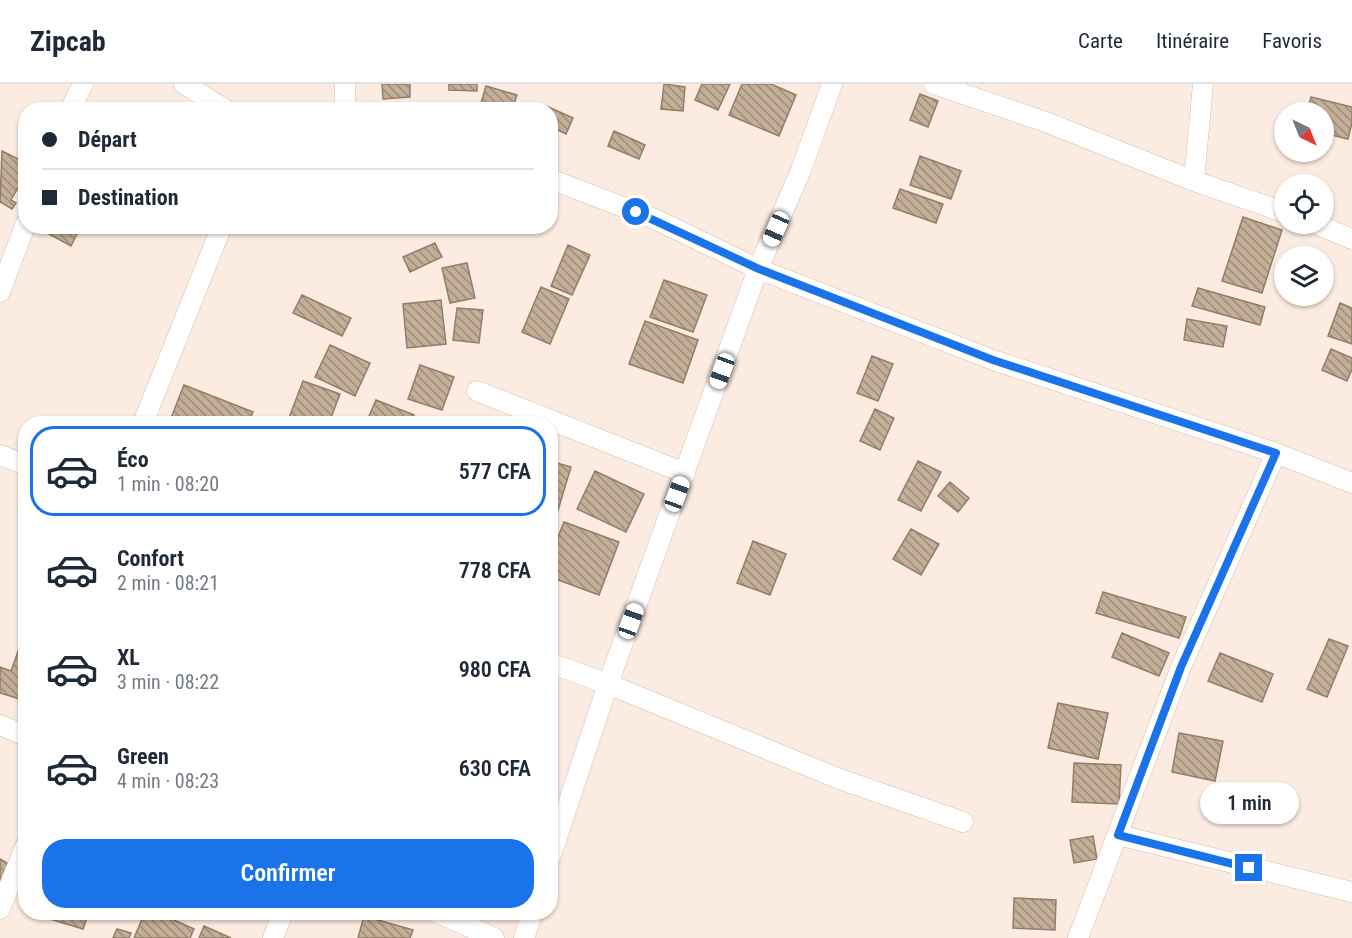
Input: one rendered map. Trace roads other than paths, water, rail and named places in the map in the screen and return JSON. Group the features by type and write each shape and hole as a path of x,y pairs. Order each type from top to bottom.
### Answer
{"street":[{"path":"74,102 83,84"},
{"path":"184,84 213,102"},
{"path":"345,84 345,102"},
{"path":"558,834 608,684 759,269 801,170 832,84"},
{"path":"934,84 1046,123 1194,181 1274,209"},
{"path":"1194,181 1203,84"},
{"path":"558,182 657,220 759,269 993,360 1276,453 1352,483"},
{"path":"1334,232 1352,239"},
{"path":"0,292 22,234"},
{"path":"146,416 219,234"},
{"path":"477,391 540,416"},
{"path":"558,423 685,473"},
{"path":"1078,938 1181,667 1276,453"},
{"path":"0,455 18,462"},
{"path":"558,666 608,684 837,778 963,822"},
{"path":"0,725 18,730"},
{"path":"1118,835 1352,892"},
{"path":"0,909 18,865"},
{"path":"273,938 280,920"},
{"path":"454,920 494,938"},
{"path":"524,938 530,920"}]}
